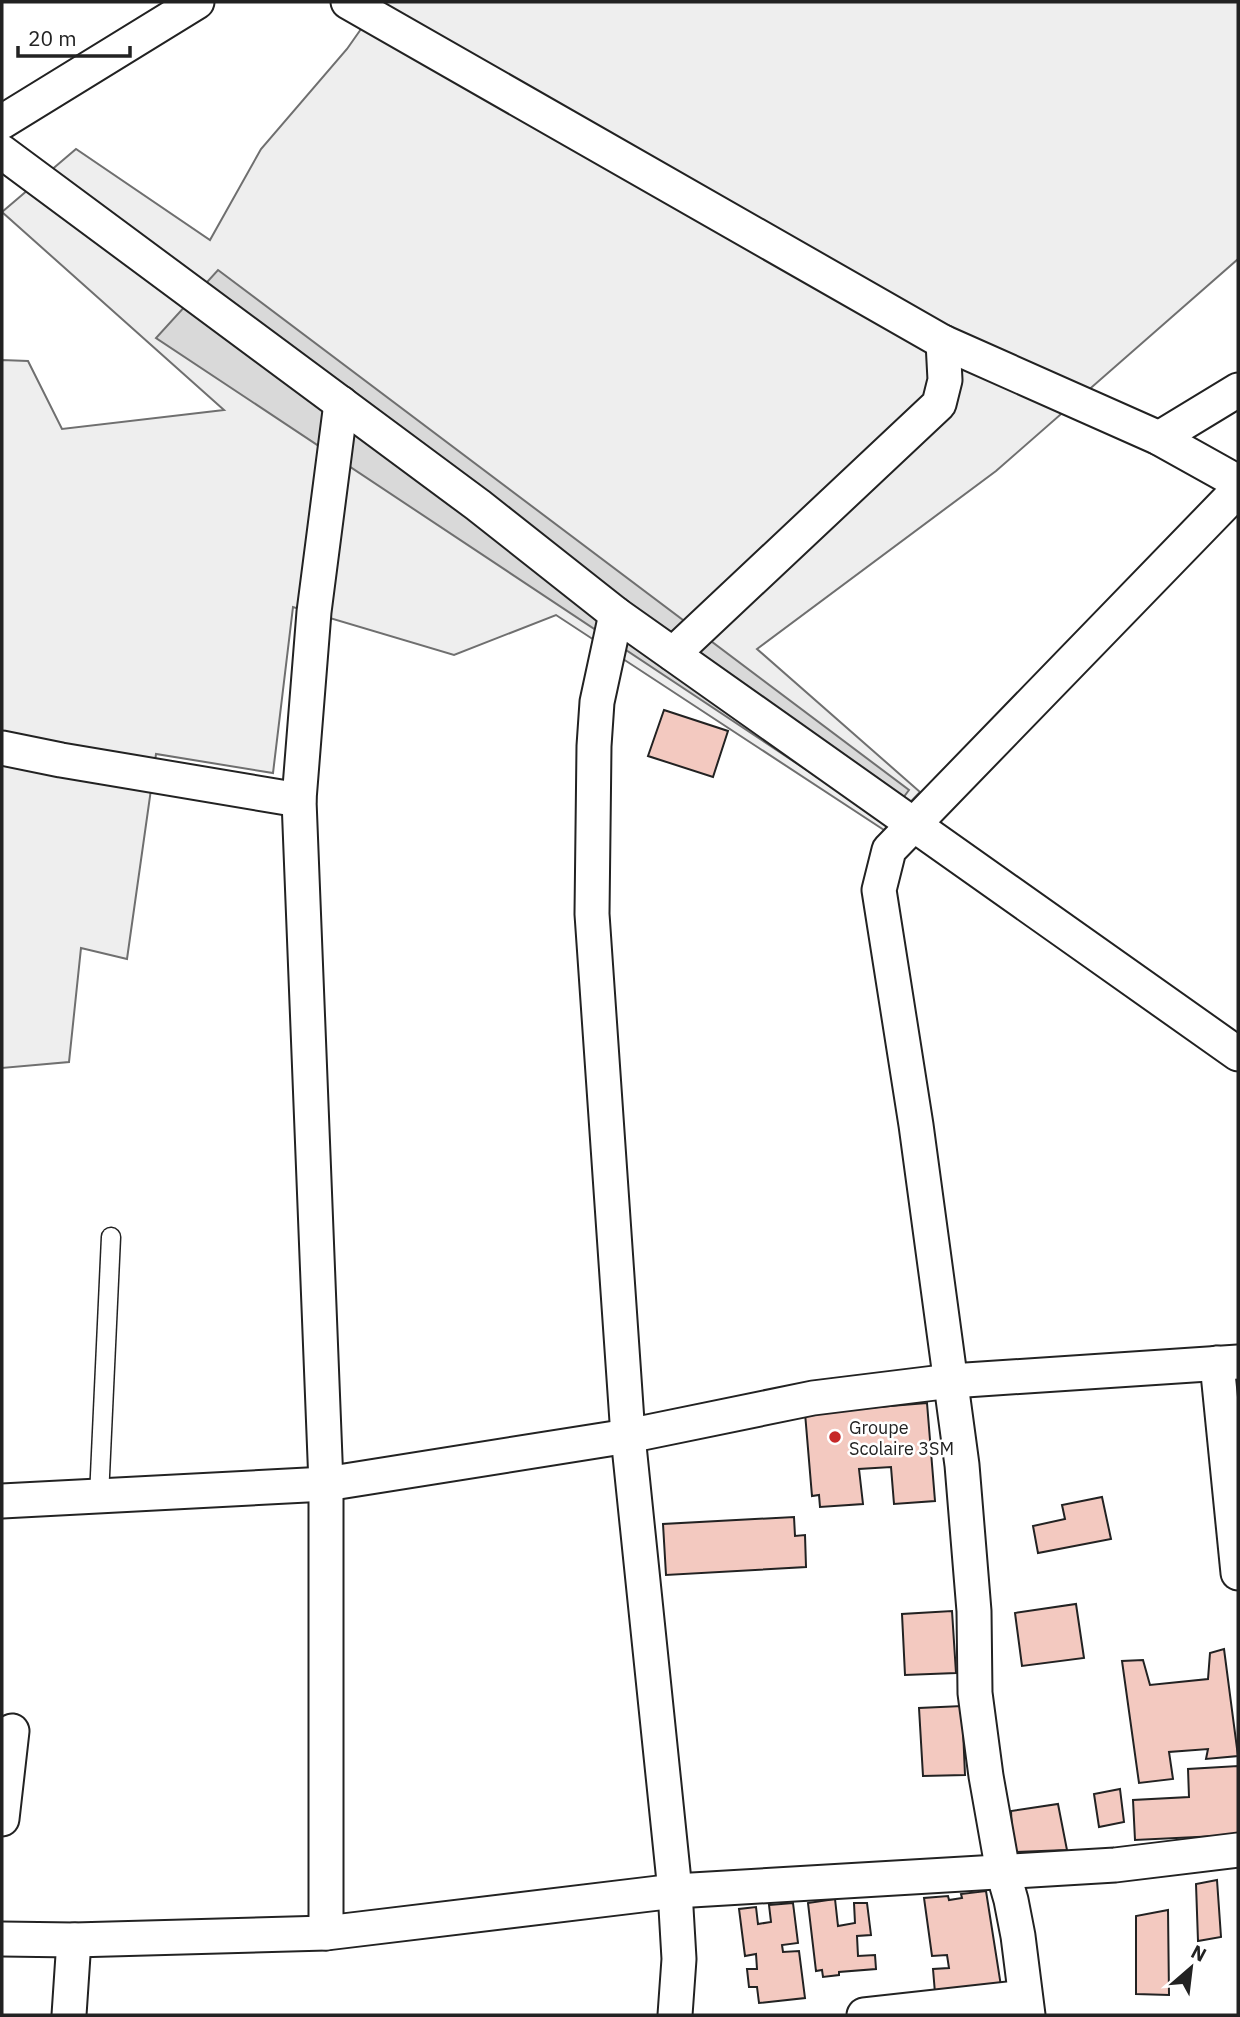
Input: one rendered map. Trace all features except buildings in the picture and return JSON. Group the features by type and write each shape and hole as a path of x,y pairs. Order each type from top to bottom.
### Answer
{"street":[{"path":"2,122 197,2"},
{"path":"348,2 943,342 1159,438 1238,482"},
{"path":"2,152 478,505 616,614 1238,1054"},
{"path":"673,654 939,404 945,380 943,342"},
{"path":"1159,438 1238,390"},
{"path":"326,1933 326,1484 299,800 314,612 341,403"},
{"path":"864,2015 1027,2006 1011,1900 1003,1872 986,1776 975,1693 974,1611 962,1465 916,1125 879,890 888,850 1238,490"},
{"path":"616,614 597,702 592,914 628,1436 675,1891 679,1959 675,2015"},
{"path":"2,748 299,800"},
{"path":"2,1501 326,1484 628,1436 813,1398 951,1381 1228,1363 1238,1573"},
{"path":"2,1819 12,1731"},
{"path":"2,1939 75,1940 326,1933 675,1891 1115,1865 1238,1850"},
{"path":"69,2015 75,1940"}],"lane":[{"path":"99,1497 111,1237"}],"shaded area":[{"path":"380,2 1238,2 1238,259 996,471 757,649 920,792 884,830 556,615 454,655 293,607 273,773 156,754 127,959 81,948 69,1062 2,1068 2,360 28,361 62,429 224,410 2,212 76,149 210,240 261,149 347,49"},
{"path":"218,270 909,790 885,822 156,338"}],"place":[{"name":"Groupe Scolaire 3SM","path":"835,1437"}]}
